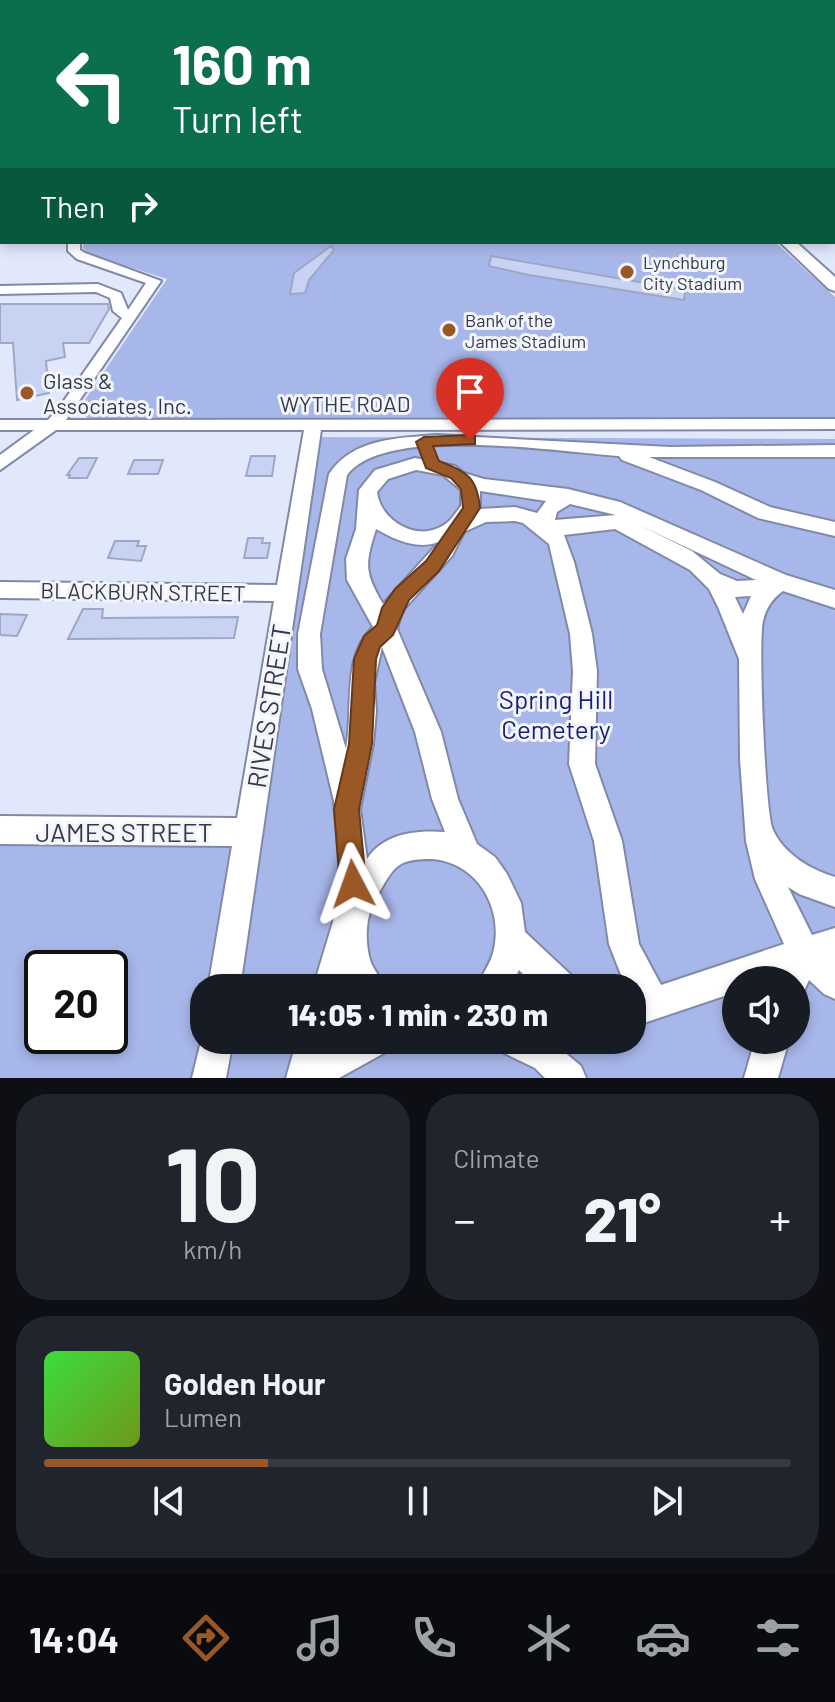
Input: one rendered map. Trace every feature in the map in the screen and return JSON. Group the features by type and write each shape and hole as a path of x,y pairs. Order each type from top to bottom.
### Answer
{"main road":[{"path":"789,244 835,286"}],"street":[{"path":"0,464 53,424 154,281 81,256 74,251 74,244"},
{"path":"0,290 98,288 116,296 120,311 129,316"},
{"name":"WYTHE ROAD","path":"0,425 835,424"},
{"name":"RIVES STREET","path":"226,974 313,425"},
{"path":"359,974 350,949 353,862 346,809 338,764 310,669 309,634 338,474 351,459 369,450 424,442 470,440 607,449 835,451"},
{"path":"424,442 432,464"},
{"path":"607,449 708,486 765,513 835,529"},
{"path":"467,853 445,799 428,732 386,629 358,580 356,559 366,529 368,492 374,481 385,472 399,466 432,464 463,479 502,491 568,496 612,506 646,519 777,585 835,599"},
{"path":"346,809 360,744 365,659 372,642 386,629 392,608 445,551 456,527 471,508 470,488 463,479"},
{"path":"543,525 549,508 568,496"},
{"path":"367,504 371,516 394,533 427,537 483,515 498,513 529,517 543,525 558,542 581,634 586,681 582,764 608,841 624,944 636,974"},
{"path":"543,525 564,528 646,519"},
{"path":"617,522 735,589 777,585"},
{"path":"715,580 729,607 750,669"},
{"path":"777,585 753,613 750,631 759,835 769,879 799,966"},
{"name":"BLACKBURN STREET","path":"0,590 286,593"},
{"name":"JAMES STREET","path":"0,830 249,832"},
{"path":"759,835 786,868 809,884 835,892"},
{"path":"333,974 353,905 385,857 408,846 441,844 467,853 485,867 502,891 510,918 511,939 501,974"},
{"path":"511,939 545,974"},
{"path":"800,966 835,943"},
{"path":"810,972 835,983"},
{"path":"646,1006 722,987"},
{"path":"209,1078 213,1054"},
{"path":"304,1078 310,1054"},
{"path":"304,1078 348,1054"},
{"path":"543,1054 569,1078"},
{"path":"761,1078 768,1054"}],"green space":[{"path":"84,244 777,244 835,297 835,420 90,420 78,410 167,279 91,255 83,248"},
{"name":"Spring Hill Cemetery","path":"318,437 835,439 835,1078 0,1078 0,843 258,844"}],"building":[{"path":"331,246 334,250 309,280 305,293 290,294 294,273"},
{"path":"491,256 685,290 684,300 489,266"},
{"path":"0,304 108,304 109,309 89,343 63,343 65,357 46,361 49,393 17,400 13,343 0,343"},
{"path":"251,456 275,456 272,476 246,476"},
{"path":"79,458 97,458 87,478 69,478 70,475 67,475"},
{"path":"134,460 163,460 158,474 128,474"},
{"path":"248,538 263,538 262,543 270,543 267,558 244,558"},
{"path":"115,541 139,541 137,546 146,546 141,561 108,558"},
{"path":"83,609 103,609 102,618 238,617 234,638 68,639"},
{"path":"0,614 27,615 17,636 0,635"}],"place":[{"name":"Lynchburg City Stadium","path":"627,272"},
{"name":"Bank of the James Stadium","path":"449,330"},
{"name":"Glass & Associates, Inc.","path":"27,393"}],"route":[{"path":"353,884 346,809 350,779 360,744 365,659 372,642 386,629 392,608 415,579 445,551 456,527 471,508 473,498 470,488 456,474 432,464 424,442 470,440"}]}
